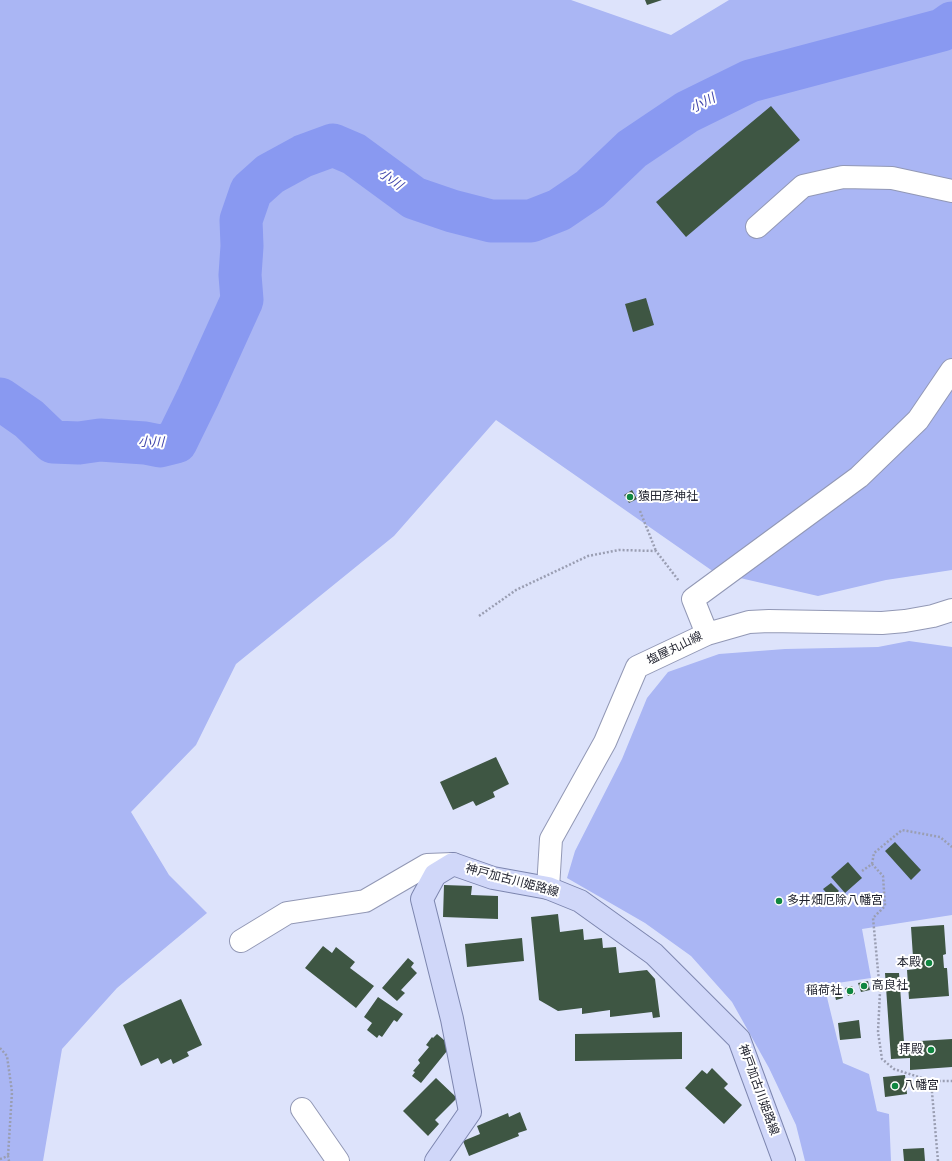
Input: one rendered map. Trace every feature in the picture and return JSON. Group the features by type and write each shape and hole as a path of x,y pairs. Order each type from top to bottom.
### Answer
{"main road":[{"name":"神戸加古川姫路線","path":"436,1161 470,1112 452,1019 422,899 435,875 453,864 493,878 548,888 580,901 654,954 739,1039 784,1161"}],"street":[{"path":"757,227 803,186 843,178 892,178 952,191"},
{"path":"707,634 693,599 859,477 918,420 952,370"},
{"name":"塩屋丸山線","path":"548,888 551,839 605,742 637,667 707,634 749,622 882,623 933,616 952,610"},
{"path":"241,941 287,913 364,902 427,865 453,864"},
{"path":"302,1108 338,1161"}],"path":[{"path":"640,511 656,552 693,599"},
{"path":"479,616 516,590 588,556 619,550 656,552"},
{"path":"862,871 872,864 874,853 902,830 940,837 952,847"},
{"path":"872,864 882,876 885,906 873,918 880,992 878,1032 882,1059 894,1069 931,1081 952,1081"},
{"path":"0,1048 7,1056 12,1092 8,1156 9,1161"},
{"path":"931,1081 938,1144 938,1161"},
{"path":"0,1159 8,1156"}],"shaded area":[{"path":"0,0 571,0 671,35 729,0 952,0 952,570 886,580 818,596 714,572 496,420 394,536 236,664 196,745 131,812 169,875 207,913 117,988 62,1049 43,1161 0,1161"},
{"name":"多井畑厄除八幡宮","path":"909,641 952,647 952,915 862,929 871,978 824,985 843,1063 869,1074 877,1111 889,1114 891,1161 805,1161 796,1125 769,1068 732,1002 691,956 645,923 567,878 575,851 622,759 647,698 668,672 719,654 785,649 878,647"}],"building":[{"path":"645,0 662,0 647,5"},
{"path":"771,106 800,140 686,237 656,202"},
{"path":"646,298 654,325 633,332 625,304"},
{"name":"猿田彦神社","path":"632,490 637,499 629,503 624,495"},
{"path":"496,757 509,784 493,792 495,797 476,806 473,801 453,810 440,782"},
{"path":"895,842 921,870 911,880 885,851"},
{"path":"848,862 862,878 845,893 831,877"},
{"path":"831,883 839,891 831,898 823,889"},
{"path":"444,885 472,886 471,895 498,896 498,919 443,917"},
{"path":"558,914 560,932 583,929 584,940 602,938 603,948 616,947 619,973 647,970 655,979 660,1017 653,1018 652,1012 610,1017 610,1010 582,1014 582,1008 558,1011 539,1000 531,917"},
{"name":"本殿","path":"944,925 946,954 943,955 944,968 947,968 949,996 909,999 907,970 916,969 915,957 913,957 911,927"},
{"path":"522,938 524,961 467,967 465,944"},
{"path":"323,946 332,953 336,947 355,962 350,968 374,986 356,1008 305,968"},
{"path":"408,958 414,963 411,967 417,973 401,990 405,993 397,1001 382,988"},
{"path":"885,973 899,973 904,1042 952,1039 952,1067 910,1070 910,1058 891,1059"},
{"name":"高良社","path":"868,981 870,990 861,992 858,983"},
{"name":"稲荷社","path":"852,986 855,994 848,996 845,988"},
{"path":"841,990 843,998 836,1000 834,992"},
{"path":"378,997 403,1014 397,1022 394,1020 382,1037 379,1035 377,1038 367,1030 372,1023 364,1017"},
{"path":"181,999 202,1045 187,1052 189,1056 173,1064 171,1059 161,1064 158,1058 141,1066 123,1025"},
{"path":"859,1020 861,1038 840,1040 838,1023"},
{"path":"682,1032 682,1059 575,1061 575,1034"},
{"path":"437,1034 451,1046 421,1083 412,1076 415,1072 413,1071 420,1063 418,1060 429,1047 426,1045 432,1037 433,1038"},
{"path":"712,1068 728,1084 724,1088 742,1105 724,1124 685,1088 702,1070 707,1074"},
{"name":"八幡宮","path":"905,1075 907,1094 885,1097 883,1077"},
{"path":"436,1078 457,1098 435,1120 439,1124 428,1136 403,1111"},
{"path":"520,1112 527,1130 518,1133 519,1136 469,1156 463,1141 480,1134 477,1126 508,1113 509,1117"},
{"path":"924,1148 925,1161 904,1161 903,1149"}],"waterway":[{"name":"小川","path":"0,399 29,419 53,442 79,443 100,440 145,443 160,446 176,442 242,300 240,275 242,246 241,220 251,191 270,174 303,156 333,145 354,154 414,198 452,211 491,221 531,221 559,210 590,189 632,149 687,112 750,81 942,30 952,23"}],"place":[{"name":"猿田彦神社","path":"630,497"},
{"name":"多井畑厄除八幡宮","path":"779,901"},
{"name":"本殿","path":"929,963"},
{"name":"高良社","path":"864,986"},
{"name":"稲荷社","path":"850,991"},
{"name":"拝殿","path":"931,1050"},
{"name":"八幡宮","path":"895,1086"}]}
